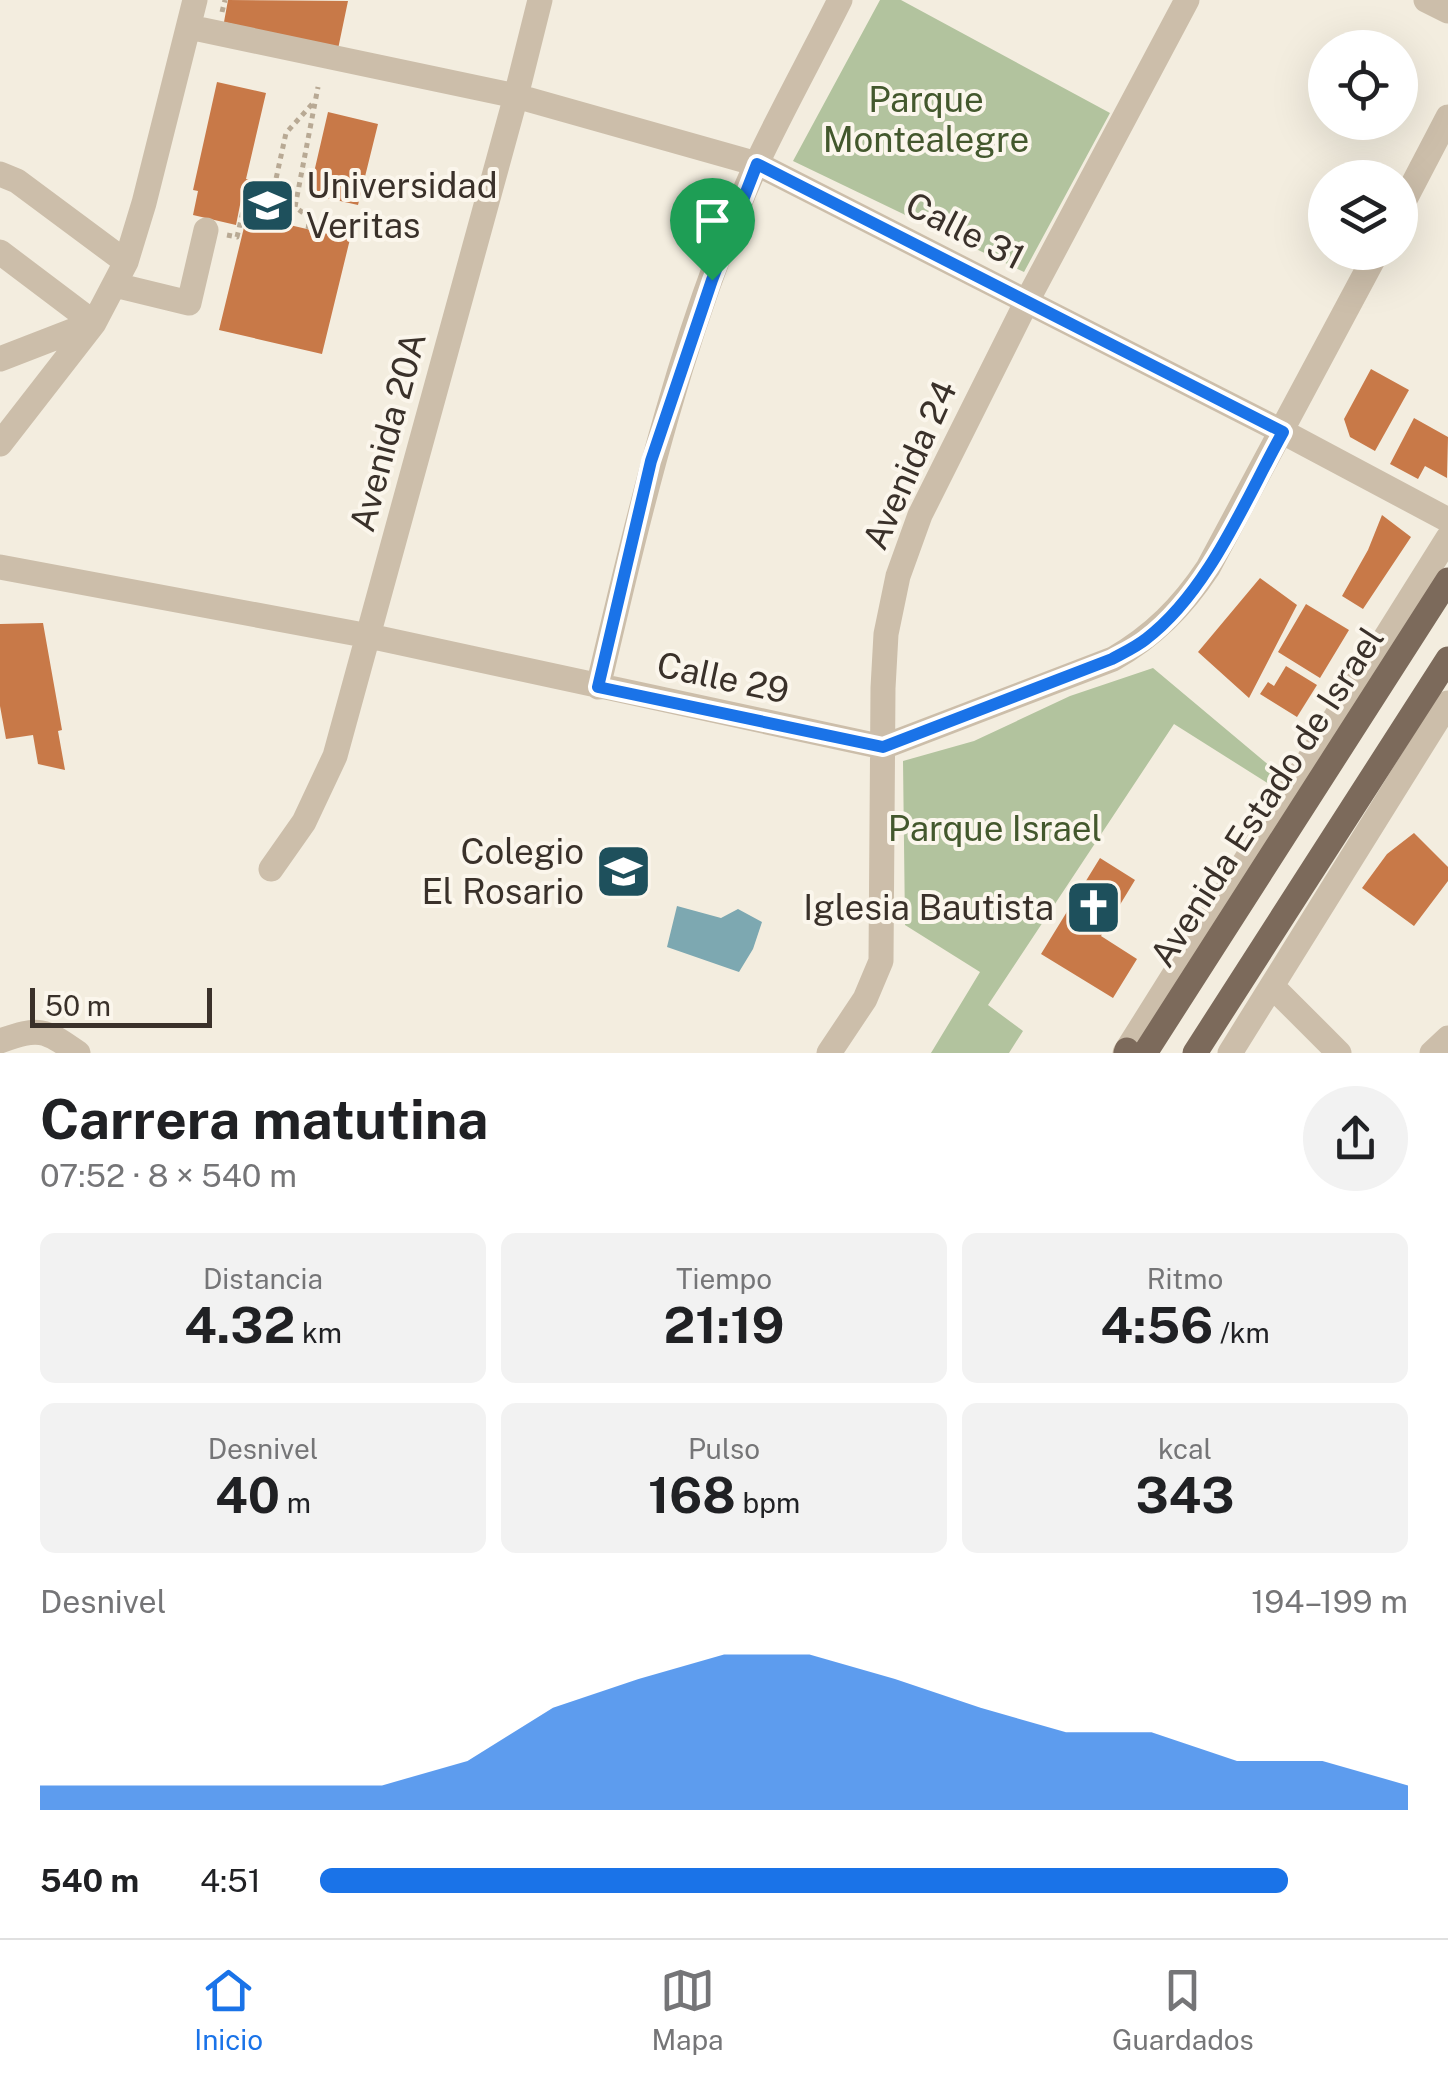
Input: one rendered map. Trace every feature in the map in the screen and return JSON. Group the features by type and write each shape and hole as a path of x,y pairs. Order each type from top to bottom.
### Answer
{"main road":[{"name":"Avenida Estado de Israel","path":"1131,1052 1267,862 1448,580"},
{"path":"1196,1053 1448,659"},
{"path":"1222,900 1267,862"}],"street":[{"path":"0,444 94,323 120,274 144,204 195,0"},
{"name":"Avenida 20A","path":"271,869 304,822 335,756 540,0"},
{"path":"598,687 651,461 712,280 757,164 840,0"},
{"name":"Avenida 24","path":"829,1053 866,999 881,961 886,634 898,576 920,515 1026,301 1187,0"},
{"path":"1426,0 1448,10"},
{"name":"Calle 31","path":"189,27 516,96 757,164 1448,520"},
{"path":"1418,174 1448,117"},
{"path":"0,174 17,181 120,274 188,304 206,230"},
{"path":"0,252 94,323"},
{"path":"883,747 1112,659 1146,640 1174,613 1208,568 1368,270"},
{"path":"0,359 94,323"},
{"path":"1131,1052 1448,538"},
{"name":"Calle 29","path":"0,568 369,636 883,747"},
{"path":"1230,1053 1448,703"},
{"path":"1273,987 1339,1053"},
{"path":"0,1042 38,1031 78,1053"},
{"path":"1432,1053 1448,1038"}],"path":[{"path":"308,229 310,218 295,207 318,86"},
{"path":"206,230 237,237 244,207 269,211 286,133 314,102"}],"green space":[{"name":"Parque Montealegre","path":"880,0 901,0 1110,113 1024,272 793,161"},
{"name":"Parque Israel","path":"1153,668 1277,772 1269,784 1174,724 988,1005 1023,1031 1009,1053 931,1053 980,972 905,925 903,761 974,741 1070,696"}],"water":[{"path":"677,906 721,918 738,909 762,922 753,949 739,972 667,947"}],"building":[{"path":"228,0 348,1 338,49 224,22"},
{"path":"217,82 266,93 246,179 258,182 254,203 241,200 236,225 193,215 198,191 193,190"},
{"path":"328,112 378,124 358,205 309,194"},
{"path":"247,215 350,239 322,354 219,330"},
{"path":"1371,369 1409,390 1375,451 1350,437 1344,419"},
{"path":"1414,418 1448,437 1447,478 1425,466 1418,479 1390,464"},
{"path":"1382,515 1411,537 1363,609 1342,596"},
{"path":"1260,578 1297,605 1249,698 1198,652"},
{"path":"1306,604 1349,630 1320,678 1278,652"},
{"path":"43,623 65,770 38,764 33,735 6,739 0,706 0,624"},
{"path":"1286,666 1317,685 1297,717 1260,694 1268,682 1274,686"},
{"path":"1414,833 1448,867 1448,881 1414,926 1362,888 1387,854"},
{"name":"Iglesia Bautista","path":"1100,858 1135,880 1101,936 1137,959 1113,998 1041,954"}],"place":[{"name":"Universidad Veritas","path":"267,206"},
{"name":"Colegio El Rosario","path":"623,872"},
{"name":"Iglesia Bautista","path":"1093,908"}],"route":[{"path":"757,164 1283,432 1208,568 1174,613 1146,640 1112,659 883,747 598,687 651,461 712,280 757,164"}]}
